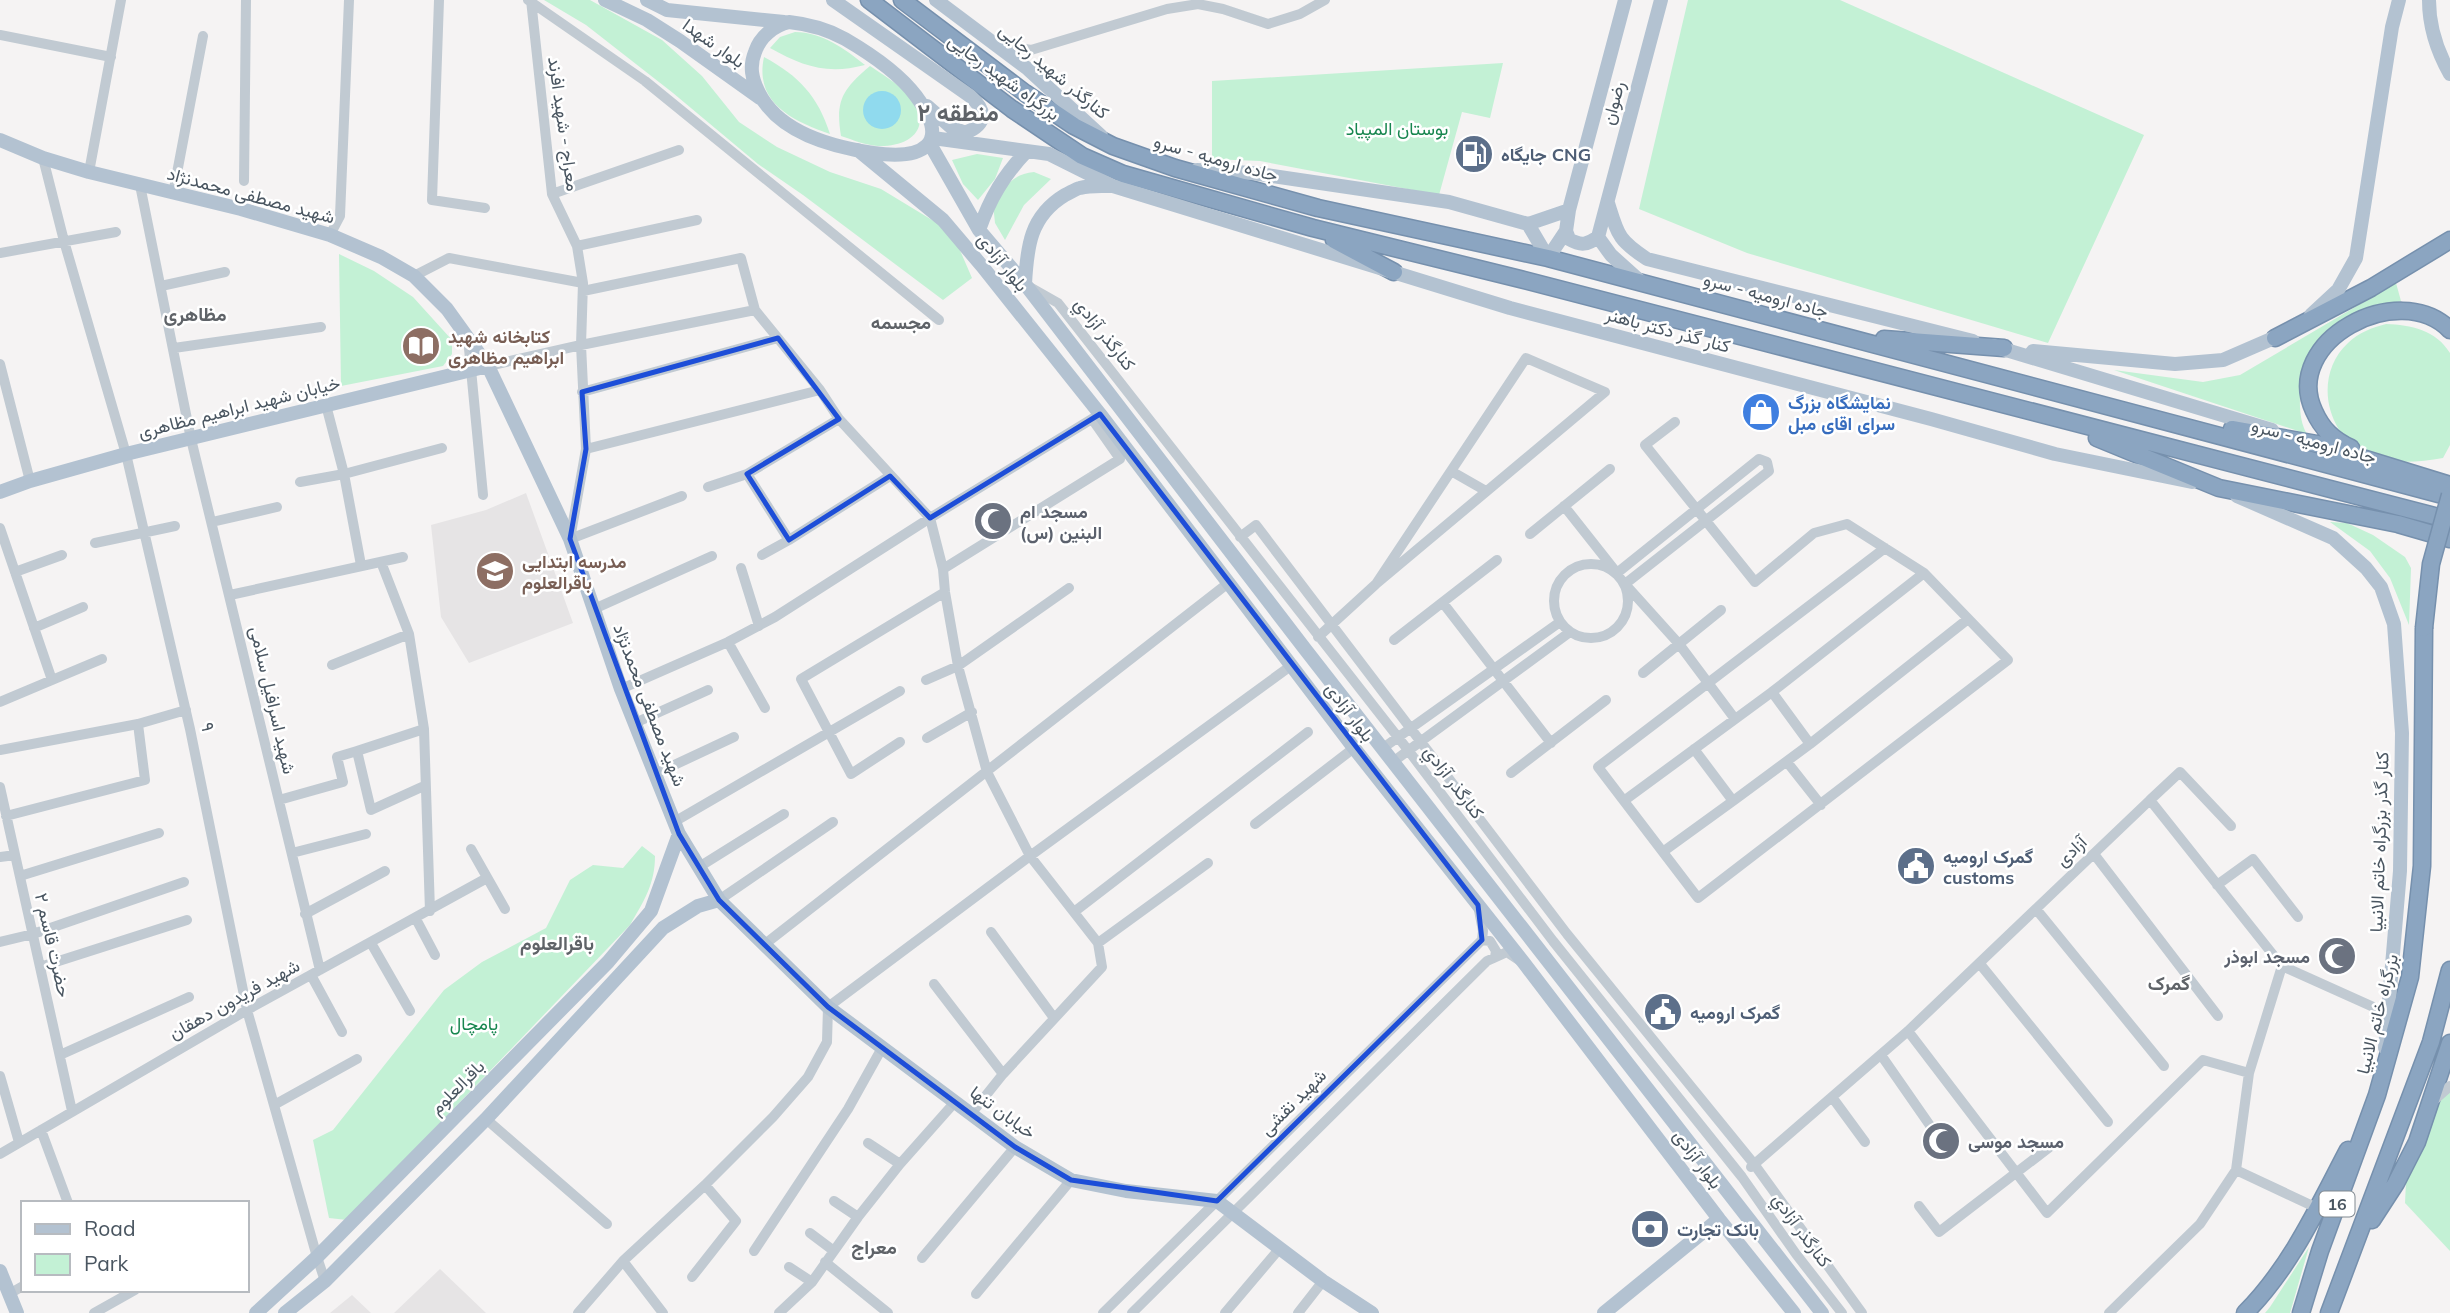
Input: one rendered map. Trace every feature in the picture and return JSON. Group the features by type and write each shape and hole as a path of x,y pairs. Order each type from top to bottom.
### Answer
{"highway":[{"name":"بزرگراه شهید رجایی","path":"869,0 1012,109 1118,180"},
{"name":"بزرگراه شهید رجایی","path":"902,0 1025,93 1074,126"},
{"name":"جاده ارومیه - سرو","path":"1074,126 1113,146 1175,168 1318,208 1548,258 2450,496"},
{"path":"1118,180 1520,279 2450,520"},
{"path":"1313,228 1394,272"},
{"path":"2275,338 2371,288 2450,240"},
{"path":"2391,468 2336,441 2319,422 2308,398 2312,369 2322,348 2347,326 2366,316 2394,310 2420,313 2444,324 2450,330"},
{"path":"1845,336 2004,348"},
{"path":"2126,411 2316,444 2450,485"},
{"path":"2040,415 2219,488 2398,524 2450,539"},
{"name":"بزرگراه خاتم الانبیا","path":"2301,1313 2320,1251 2377,1096 2410,977 2424,802 2424,628 2431,564 2450,496"},
{"path":"2329,1313 2431,1042 2450,970"},
{"path":"2339,1313 2353,1249 2396,1183 2417,1142 2450,1043"},
{"path":"2245,1313 2264,1294 2292,1254 2377,1096"}],"main road":[{"name":"بلوار شهدا","path":"605,0 647,20 680,41 763,100 771,111 808,135 835,146 880,154 907,153 923,149 931,141"},
{"name":"بلوار شهدا","path":"647,0 667,10 803,23 842,37 879,62 957,131 965,133 979,125 982,118 978,103 970,96 833,0"},
{"path":"667,10 695,0"},
{"name":"کنارگذر شهید رجایی","path":"936,0 1028,69 1113,146"},
{"name":"رضوان","path":"1548,258 1566,231 1569,210 1625,0"},
{"name":"رضوان","path":"1598,237 1661,0"},
{"path":"2004,348 2175,365 2223,360 2275,338 2314,314 2338,290 2356,258 2392,27 2399,0"},
{"path":"2429,0 2429,13 2438,51 2450,74"},
{"path":"763,100 752,80 753,57 764,36 789,22"},
{"name":"بلوار آزادی","path":"916,95 930,119 931,141 979,230 1025,284 1822,1313"},
{"name":"شهید مصطفی محمدنژاد","path":"0,140 43,158 89,172 241,209 330,235 414,275 447,309 488,366 570,538 621,689 677,828"},
{"path":"931,141 1049,154 1118,180"},
{"name":"بلوار آزادی","path":"858,150 943,220 1794,1313"},
{"path":"979,230 995,191 1008,171 1027,151"},
{"path":"1175,168 1252,173 1449,202 1528,224 1569,210"},
{"path":"1025,284 1027,248 1044,212 1059,199 1079,188 1118,180"},
{"name":"کنار گذر دکتر باهنر","path":"1118,180 1510,308 2055,454 2219,488 2333,538 2366,568 2381,587 2393,624 2402,733"},
{"path":"1608,203 1617,234 1627,246 1647,259 2004,348 2316,444"},
{"path":"1528,224 1548,258"},
{"path":"1566,231 1569,239 1579,244 1589,244 1598,237 1611,255 1641,282"},
{"name":"خیابان شهید ابراهیم مظاهری","path":"0,492 126,454 488,366"},
{"name":"کنار گذر بزرگراه خاتم الانبیا","path":"2382,1077 2400,871 2402,733"},
{"name":"خیابان تنها","path":"677,828 719,901 828,1007 1015,1147 1071,1180 1126,1191 1217,1201 1323,1281 1372,1313"},
{"name":"باقرالعلوم","path":"256,1313 317,1258 608,962 651,911 677,828"},
{"path":"285,1313 325,1281 486,1119 663,928 698,906 719,901"},
{"path":"1604,1313 1719,1219"},
{"path":"0,1270 17,1313"}],"street":[{"path":"89,172 121,0"},
{"path":"244,181 246,0"},
{"path":"330,235 340,216 349,0"},
{"path":"439,0 432,200 485,208"},
{"path":"994,44 1031,50 1167,9 1198,4 1220,5 1268,24 1300,14 1325,0"},
{"path":"530,1 645,81 939,320"},
{"name":"معراج - شهید افرند","path":"530,1 552,194 577,246 583,287 581,345 586,449 570,538"},
{"path":"0,35 111,57"},
{"path":"173,194 202,36"},
{"path":"1028,69 1031,50"},
{"path":"552,194 679,150"},
{"name":"۹","path":"43,158 64,242 126,454 186,710 247,1010 325,1281"},
{"name":"شهید اسرافیل سلامی","path":"140,185 191,439 292,853 316,972 342,1032"},
{"path":"577,246 697,220"},
{"path":"0,253 116,232"},
{"path":"414,275 449,258 583,287 741,258 755,310 820,390 839,419 930,518 943,569 958,666 987,772 1030,856 1098,943 1101,967 1003,1074 971,1114"},
{"path":"161,286 225,272"},
{"name":"کنارگذر آزادي","path":"1025,284 1058,303 1408,750 1553,942 1742,1177 1796,1254 1842,1313"},
{"path":"488,366 755,310"},
{"path":"174,348 321,327"},
{"path":"468,336 483,495"},
{"path":"582,392 778,338"},
{"path":"1318,637 1376,584 1605,392 1526,358 1376,584"},
{"path":"0,364 30,481"},
{"path":"586,449 820,390"},
{"path":"326,405 344,474 361,565"},
{"path":"621,689 759,626 1096,416 1121,459 943,569"},
{"path":"708,487 747,474 839,419"},
{"path":"1675,422 1645,445 1755,582 1814,533 1847,524 1885,548 1924,573 2008,660 1698,898 1598,767 1885,548"},
{"path":"300,482 344,474 442,447"},
{"path":"1617,573 1759,459 1767,462 1769,471 1625,584"},
{"path":"1530,534 1610,469"},
{"path":"1451,471 1486,491"},
{"path":"747,474 789,540"},
{"path":"762,555 890,476"},
{"path":"570,538 682,496"},
{"path":"1564,506 1625,584 1679,644 1735,719"},
{"path":"212,523 276,507"},
{"path":"1240,537 1256,525 1567,934 1754,1164 1862,1313"},
{"path":"95,543 175,526"},
{"path":"0,528 52,680"},
{"path":"15,572 62,555"},
{"path":"594,610 712,556"},
{"path":"230,595 403,557"},
{"path":"1394,640 1497,560"},
{"path":"381,562 409,634 424,729 430,911"},
{"path":"1617,573 1607,566 1595,563 1583,564 1562,577 1556,587 1554,599 1555,612 1560,622 1570,632 1581,637 1594,639 1606,636 1624,620 1629,596 1625,584"},
{"path":"741,568 759,626"},
{"path":"1625,800 1772,692 1924,573"},
{"path":"765,944 1227,584"},
{"path":"926,680 958,666 1069,588"},
{"path":"900,742 851,774 802,678 945,592"},
{"path":"1443,603 1551,743"},
{"path":"34,628 83,607"},
{"path":"1643,673 1721,610"},
{"path":"1664,851 1787,762 1968,619"},
{"path":"1383,748 1560,622"},
{"path":"1394,761 1570,632"},
{"path":"332,665 409,634"},
{"path":"728,642 765,708"},
{"path":"0,702 102,659"},
{"path":"578,1313 623,1261 705,1185 773,1117 808,1077 827,1042 828,1007 1292,665"},
{"path":"635,723 708,690"},
{"path":"677,828 829,731 900,691"},
{"path":"1772,692 1810,744"},
{"path":"1511,773 1606,700"},
{"path":"0,750 138,724 186,710"},
{"path":"927,738 972,712"},
{"path":"6,816 145,780 138,724"},
{"path":"279,800 344,782 337,757 424,729"},
{"path":"1074,912 1308,732"},
{"path":"655,774 734,737"},
{"path":"1255,824 1354,748"},
{"path":"1694,749 1733,801"},
{"path":"357,751 371,810 424,786"},
{"path":"1787,762 1821,804"},
{"name":"آزادی","path":"1742,1177 1908,1031 2180,772 2231,825"},
{"name":"۲ حضرت قاسم","path":"0,787 72,1111"},
{"path":"2150,800 2282,966 2389,1014"},
{"path":"699,867 784,814"},
{"path":"719,901 833,822"},
{"path":"20,876 159,833"},
{"path":"292,853 366,834"},
{"path":"471,849 505,909"},
{"path":"2094,854 2218,1016"},
{"path":"0,857 15,855"},
{"path":"2217,885 2253,859 2298,917"},
{"path":"1098,943 1208,863"},
{"path":"305,914 385,871"},
{"name":"شهید فریدون دهقان","path":"0,1154 247,1010 487,878"},
{"path":"0,942 33,934 184,882"},
{"path":"1478,905 1483,930 1482,940 1486,938 1490,941 1496,951 1495,957"},
{"path":"2036,909 2164,1066"},
{"path":"416,919 435,955"},
{"path":"40,967 187,920"},
{"path":"991,932 1054,1018"},
{"name":"شهید نقشی","path":"1103,1313 1482,940"},
{"path":"371,943 410,1011"},
{"path":"1495,957 1507,952 1524,963"},
{"name":"شهید نقشی","path":"1132,1313 1487,961 1495,957"},
{"path":"1980,964 2108,1122"},
{"path":"2109,1313 2200,1224 2236,1170 2249,1073 2282,966"},
{"path":"934,984 1003,1074"},
{"path":"60,1055 189,997"},
{"path":"1908,1031 2047,1213 2203,1060 2249,1073"},
{"path":"754,1251 848,1109 882,1048"},
{"path":"1652,1063 1665,1052"},
{"path":"1881,1055 1938,1137"},
{"path":"274,1105 358,1059"},
{"path":"0,1076 19,1142"},
{"path":"2432,1102 2450,1086"},
{"path":"1832,1097 1865,1142"},
{"path":"779,1313 812,1282 900,1164 955,1102"},
{"path":"486,1119 607,1224"},
{"path":"41,1130 67,1201"},
{"path":"869,1143 900,1164"},
{"path":"1919,1206 1939,1232 2051,1146"},
{"path":"922,1258 1015,1147"},
{"path":"2236,1170 2317,1208"},
{"path":"976,1294 1071,1180"},
{"path":"692,1277 736,1221 705,1185"},
{"path":"835,1201 858,1217"},
{"path":"810,1233 834,1251"},
{"path":"1796,1254 1811,1242"},
{"path":"1225,1313 1280,1248"},
{"path":"623,1261 658,1311"},
{"path":"825,1262 888,1313"},
{"path":"789,1267 812,1282"},
{"path":"1298,1313 1323,1281"},
{"path":"9,1294 21,1287"},
{"path":"94,1313 131,1292"}],"highlighted area":[{"path":"778,338 839,419 747,474 789,540 890,476 930,518 1100,414 1478,905 1482,940 1217,1201 1071,1180 1015,1147 828,1007 719,900 679,834 570,539 586,449 582,392"}],"shaded area":[{"name":"مدرسه ابتدایی باقرالعلوم","path":"526,493 573,623 469,663 441,617 431,525 486,510"},
{"path":"440,1269 486,1313 394,1313"},
{"path":"352,1295 371,1313 330,1313"}],"green space":[{"path":"544,0 590,0 662,40 702,76 739,122 777,147 830,172 881,189 937,223 959,248 972,278 943,300 758,164 586,25"},
{"path":"1688,0 1840,0 2144,135 2048,343 1747,253 1639,209"},
{"path":"795,32 824,38 865,65 839,69 815,67 793,60 770,48 780,37"},
{"path":"764,57 806,88 820,109 830,134 803,123 779,108 765,87 762,73"},
{"name":"بوستان المپیاد","path":"1503,63 1490,118 1462,112 1439,195 1260,161 1212,159 1212,81"},
{"path":"870,66 904,91 915,103 920,119 919,127 910,139 895,145 878,146 841,136 839,113 843,96"},
{"path":"977,154 1003,158 995,179 978,200 963,184 952,160"},
{"path":"1034,172 1051,179 1024,205 1005,240 995,223 993,204 1005,187 1020,175"},
{"path":"339,254 374,271 413,297 452,340 452,354 443,366 341,386"},
{"path":"2396,283 2401,301 2348,317 2322,335 2312,348 2305,365 2300,392 2301,417 2307,434 2114,370 2203,382 2240,375"},
{"path":"2386,324 2422,330 2438,339 2450,353 2450,445 2443,458 2396,461 2369,455 2354,446 2342,434 2334,420 2328,387 2330,371 2337,356 2357,336"},
{"path":"2330,522 2347,523 2373,535 2405,557 2411,568 2409,625 2390,578 2370,551"},
{"name":"پامچال","path":"642,846 655,856 653,875 648,892 630,925 347,1220 329,1218 313,1140 333,1130 444,990 482,962 546,928 570,880 593,865 623,868"},
{"path":"2450,1091 2450,1251 2405,1203 2406,1182 2441,1097"},
{"path":"2309,1247 2290,1313 2265,1313 2270,1307"}],"water":[{"path":"882,91 895,97 901,110 895,123 882,129 869,123 863,110 869,97"}],"place":[{"name":"جایگاه CNG","path":"1474,154"},
{"name":"کتابخانه شهید ابراهیم مظاهری","path":"421,346"},
{"name":"نمایشگاه بزرگ سرای اقای مبل","path":"1761,412"},
{"name":"مسجد ام البنین (س)","path":"993,521"},
{"name":"مدرسه ابتدایی باقرالعلوم","path":"495,571"},
{"name":"گمرک ارومیه customs","path":"1916,866"},
{"name":"مسجد ابوذر","path":"2337,956"},
{"name":"گمرک ارومیه","path":"1663,1012"},
{"name":"مسجد موسی","path":"1941,1141"},
{"name":"بانک تجارت","path":"1650,1229"}],"district":[{"name":"منطقه ۲","path":"958,112"},
{"name":"مظاهری","path":"195,314"},
{"name":"مجسمه","path":"901,322"},
{"name":"باقرالعلوم","path":"557,943"},
{"name":"گمرک","path":"2169,983"},
{"name":"معراج","path":"874,1247"}]}
